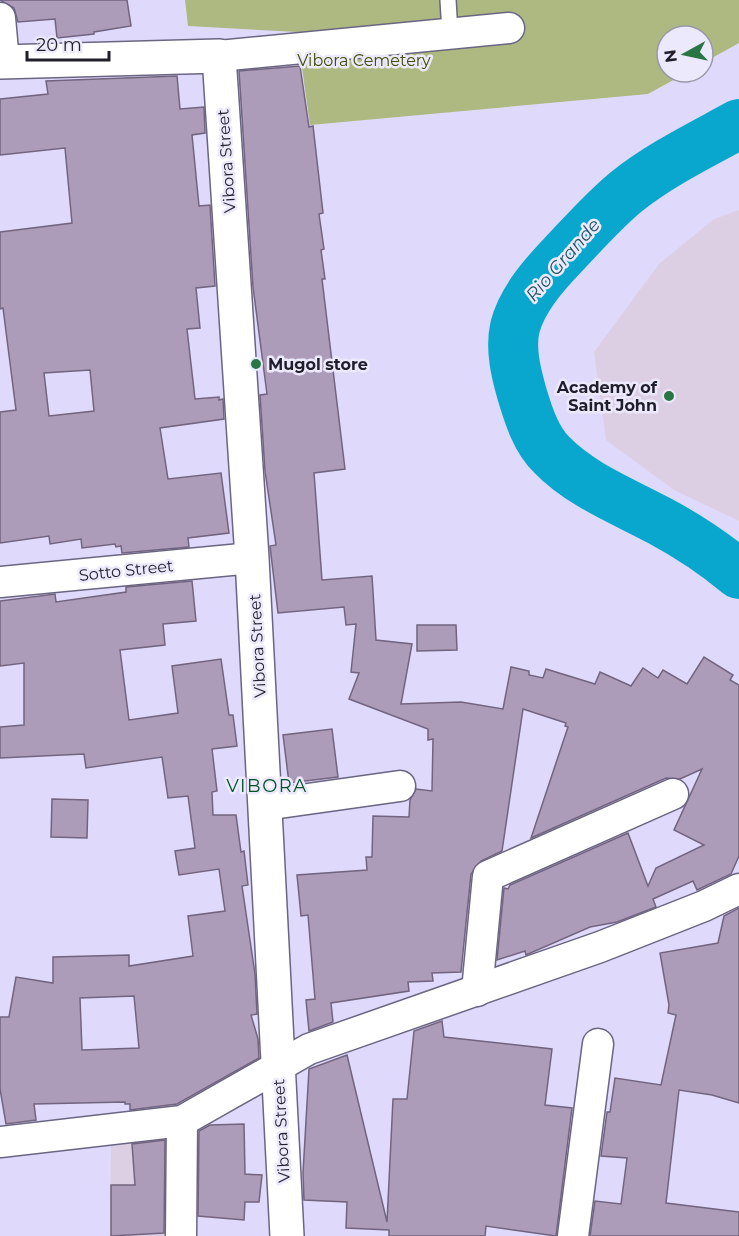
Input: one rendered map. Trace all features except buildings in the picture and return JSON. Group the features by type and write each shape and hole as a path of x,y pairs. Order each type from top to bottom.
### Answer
{"street":[{"path":"0,18 2,62 219,56 509,28"},
{"name":"Vibora Street","path":"219,56 252,558 286,1236"},
{"name":"Sotto Street","path":"0,582 252,558"},
{"path":"265,805 400,786"},
{"path":"477,991 488,876 673,794"},
{"path":"0,1142 182,1121 309,1049 600,947 739,890"},
{"path":"573,1236 598,1044"},
{"path":"181,1236 182,1121"}],"lane":[{"path":"448,0 450,33"}],"shaded area":[{"name":"Academy of Saint John","path":"739,210 739,521 674,490 606,440 594,352 659,264 714,219"},
{"path":"176,1128 176,1236 110,1236 111,1134"}],"green space":[{"name":"Vibora Cemetery","path":"185,0 739,0 739,43 715,56 715,24 655,24 655,84 666,84 648,94 310,125 297,32 188,26"}],"waterway":[{"name":"Rio Grande","path":"739,124 681,155 626,192 609,207 534,289 518,317 513,344 516,369 527,410 546,449 563,466 589,484 681,533 711,552 739,574"}],"place":[{"name":"Mugol store","path":"256,364"},
{"name":"Academy of Saint John","path":"669,396"}],"district":[{"name":"VIBORA","path":"267,786"}]}
